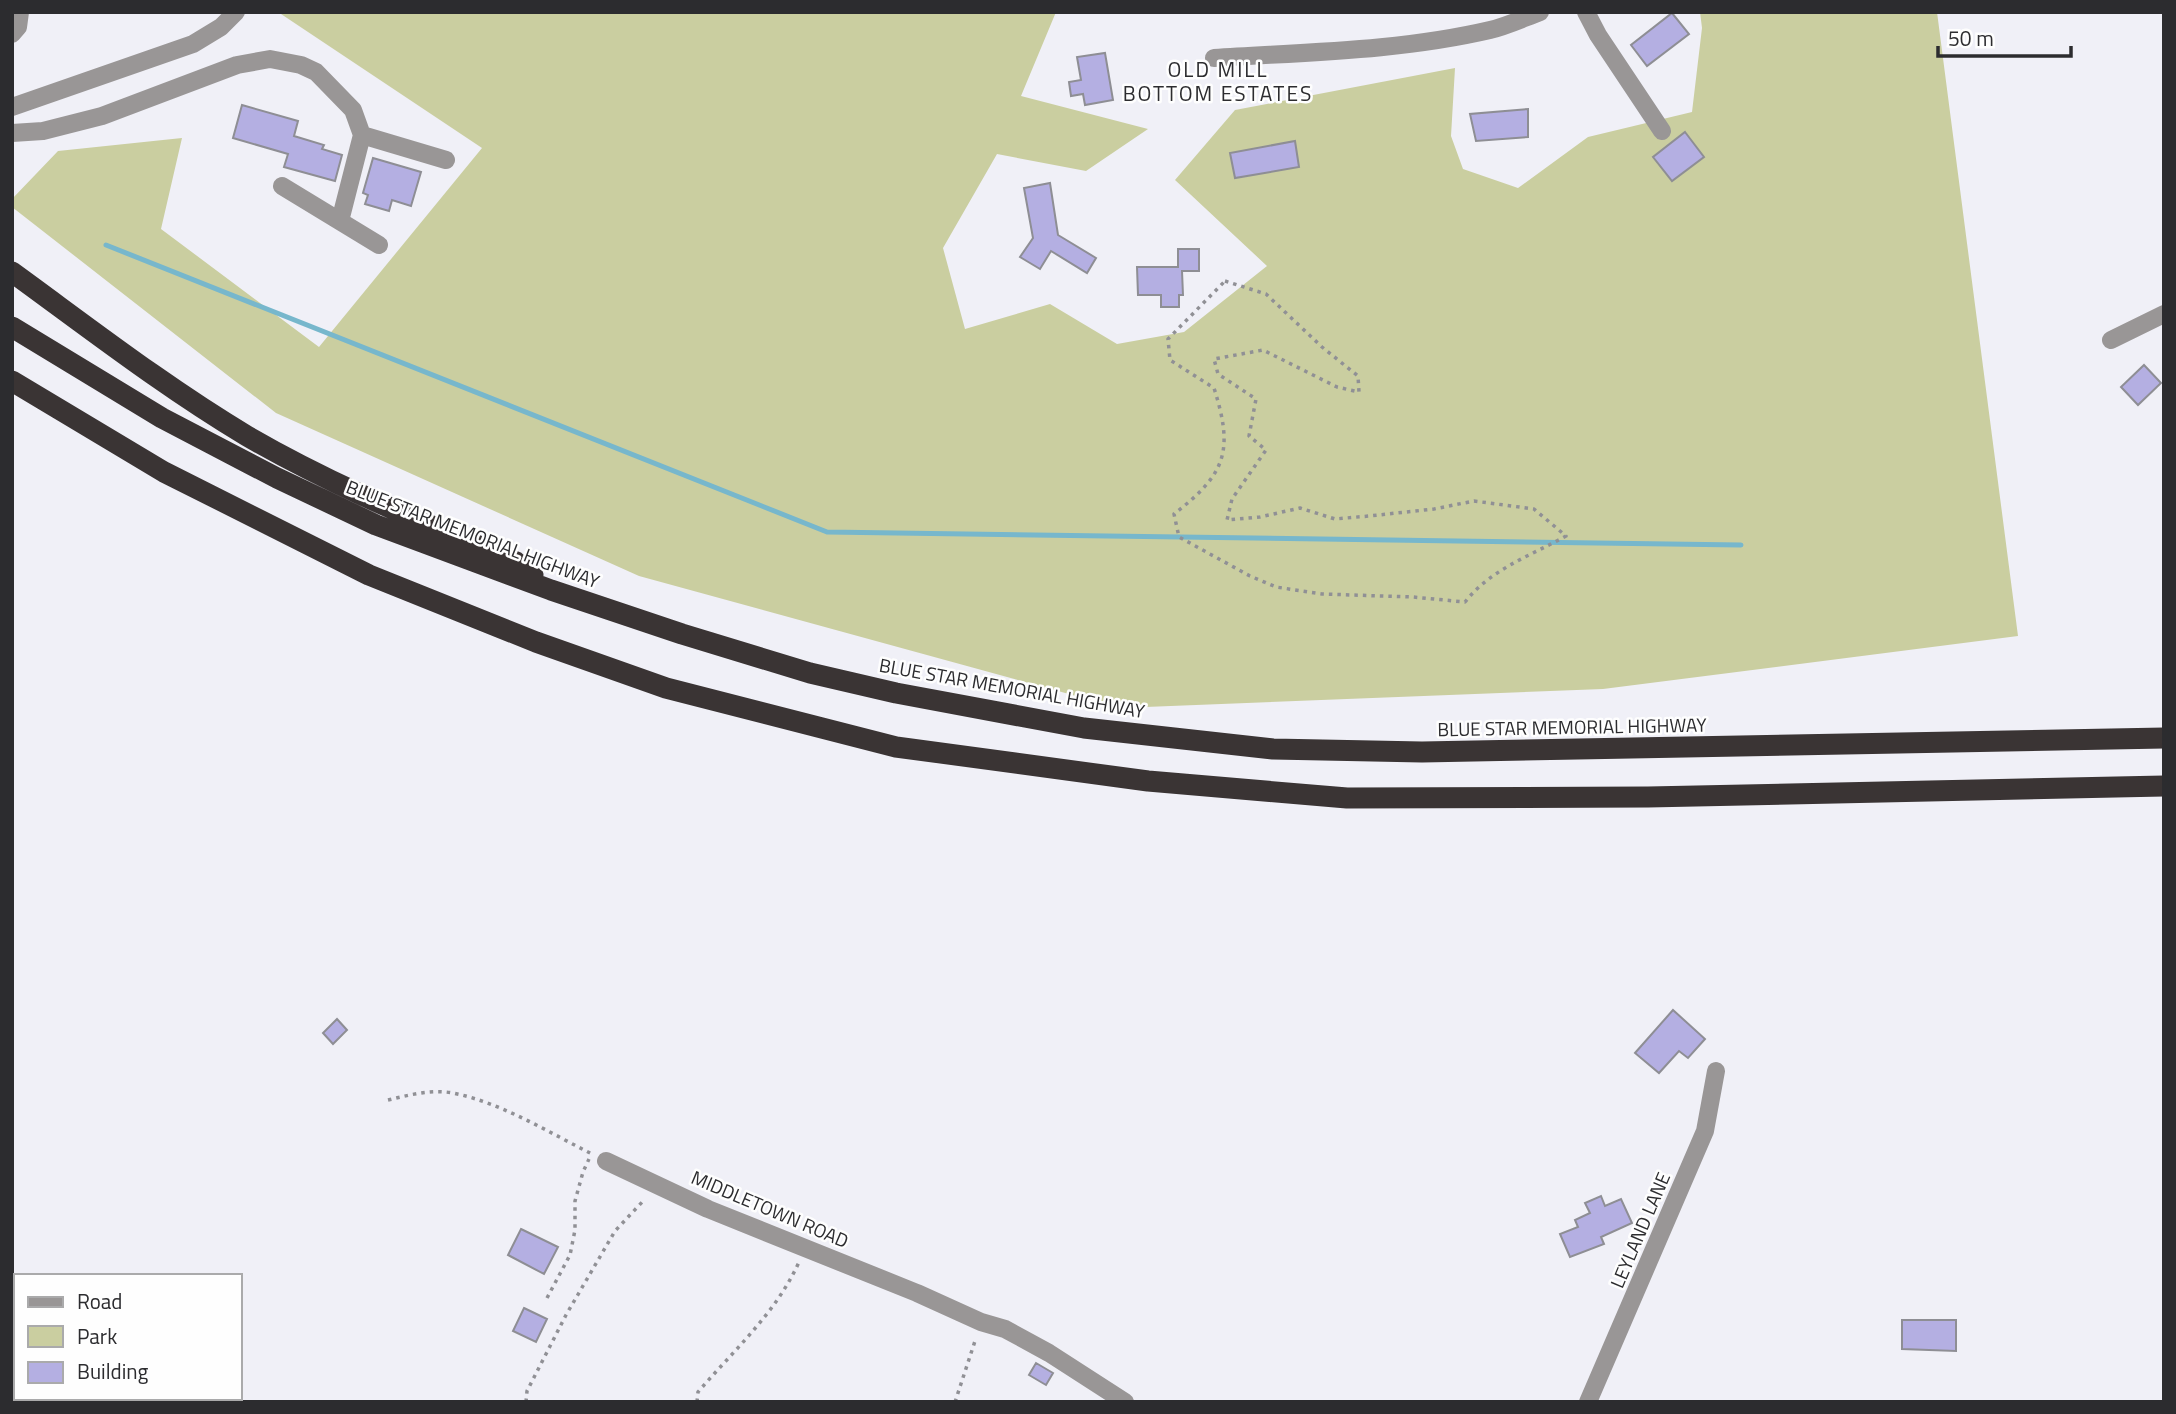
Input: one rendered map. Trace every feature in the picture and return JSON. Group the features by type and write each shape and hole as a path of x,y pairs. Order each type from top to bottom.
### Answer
{"highway":[{"path":"12,272 173,389 248,436 341,485 516,562 551,590"},
{"name":"BLUE STAR MEMORIAL HIGHWAY","path":"12,327 162,418 277,478 376,525 551,590 682,634 797,669 896,693 1084,727 1273,749 1422,752 2164,738"},
{"path":"12,382 163,472 369,575 536,642 666,688 896,747 1148,781 1347,798 1648,797 2164,786"}],"street":[{"path":"12,34 18,27 20,12"},
{"path":"12,107 193,44 221,27 236,12"},
{"path":"1214,58 1432,41 1492,30 1540,12"},
{"path":"1586,12 1598,35 1662,131"},
{"path":"12,133 43,131 102,116 237,65 271,59 301,65 316,72 353,110 362,135 340,221"},
{"path":"362,135 446,160"},
{"path":"282,186 379,245"},
{"path":"2111,340 2164,314"},
{"name":"LEYLAND LANE","path":"1588,1402 1701,1140 1716,1071"},
{"name":"MIDDLETOWN ROAD","path":"599,1157 708,1209 806,1247 981,1322 1005,1329 1049,1353 1125,1402"}],"path":[{"path":"1225,281 1266,293 1322,347 1358,376 1359,392 1337,387 1263,350 1214,359 1218,374 1256,399 1249,436 1266,450 1232,499 1227,520 1300,509 1335,519 1434,509 1474,500 1534,509 1566,536 1504,566 1475,589 1465,602 1322,594 1276,587 1250,576 1179,537 1174,514 1198,496 1215,475 1225,450 1214,387 1170,360 1168,339 1225,281"},
{"path":"388,1100 421,1093 451,1093 492,1105 599,1157 583,1172 575,1200 575,1230 570,1255 547,1298"},
{"path":"526,1402 527,1391 566,1315 615,1231 646,1197 656,1193 673,1192"},
{"path":"697,1402 698,1392 762,1322 787,1288 806,1247"},
{"path":"955,1402 981,1322"}],"shaded area":[{"path":"12,1324 14,1400 106,1400 105,1402 12,1402"}],"green space":[{"path":"278,12 1056,12 1021,96 1148,129 1086,171 997,154 943,248 965,329 1050,304 1117,344 1184,332 1267,266 1175,180 1235,110 1455,68 1451,136 1463,169 1518,188 1588,137 1692,112 1702,28 1700,12 1937,12 2018,636 1603,689 1120,708 639,576 276,413 12,207 12,199 58,151 182,138 161,229 319,347 482,148"}],"building":[{"path":"1672,13 1689,34 1647,66 1631,45"},
{"path":"1105,53 1113,100 1085,105 1083,94 1071,96 1069,82 1081,80 1077,57"},
{"path":"242,105 298,121 294,136 324,145 322,149 342,155 335,181 284,167 288,154 233,138"},
{"path":"1528,109 1528,137 1476,141 1470,114"},
{"path":"1685,132 1704,157 1672,181 1653,157"},
{"path":"1295,141 1299,167 1235,178 1230,153"},
{"path":"373,158 421,172 411,206 392,200 389,211 365,204 368,195 363,193"},
{"path":"1050,183 1058,235 1096,258 1087,273 1051,251 1040,269 1020,257 1033,238 1024,188"},
{"path":"1178,249 1199,249 1199,271 1182,271 1183,295 1179,295 1179,307 1161,307 1161,295 1138,295 1137,267 1178,267"},
{"path":"2144,365 2161,383 2138,405 2121,387"},
{"path":"1673,1010 1705,1039 1688,1058 1679,1051 1659,1073 1635,1053"},
{"path":"337,1019 347,1030 333,1044 323,1033"},
{"path":"1601,1196 1605,1206 1621,1199 1632,1223 1601,1237 1604,1244 1570,1257 1560,1234 1578,1227 1575,1220 1590,1213 1585,1203"},
{"path":"521,1229 558,1247 544,1274 508,1255"},
{"path":"524,1308 547,1319 536,1342 513,1331"},
{"path":"1902,1320 1956,1320 1956,1351 1902,1349"},
{"path":"1036,1363 1053,1373 1046,1385 1029,1375"}],"waterway":[{"path":"106,245 827,532 1741,545"}],"district":[{"name":"OLD MILL BOTTOM ESTATES","path":"1218,82"}]}
